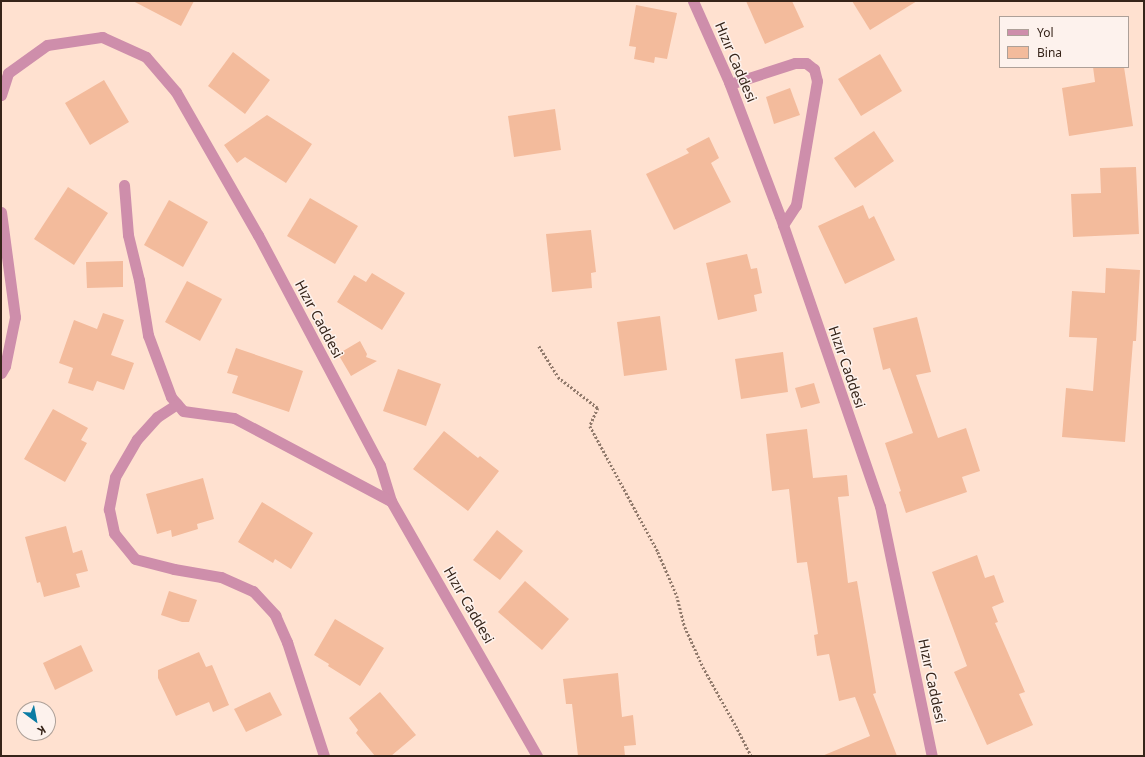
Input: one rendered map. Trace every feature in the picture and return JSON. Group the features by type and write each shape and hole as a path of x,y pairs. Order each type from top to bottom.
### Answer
{"street":[{"name":"Hızır Caddesi","path":"693,1 730,84 783,225 880,506 932,756"},
{"name":"Hızır Caddesi","path":"1,95 8,73 47,45 102,37 146,57 176,92 254,229 380,465 391,501 506,698 537,756"},
{"path":"730,84 795,63 806,63 814,70 817,81 796,205 783,225"},
{"path":"124,185 128,235 139,280 148,335 171,397 182,412 234,418 391,501"},
{"path":"1,212 15,317 5,366 1,373"},
{"path":"177,404 157,417 136,439 115,477 109,509 114,533 135,559 221,577 253,591 275,615 287,642 324,756"}],"path":[{"path":"539,346 558,377 598,408 590,426 658,552 677,596 684,626 703,667 751,756"}],"building":[{"path":"133,1 194,1 181,26"},
{"path":"746,1 792,1 804,27 765,44"},
{"path":"852,1 917,1 870,30"},
{"path":"636,5 677,13 667,59 655,57 654,63 634,59 636,47 629,46"},
{"path":"233,52 270,80 245,114 208,86"},
{"path":"880,54 902,91 861,116 838,79"},
{"path":"1093,68 1124,68 1133,126 1069,136 1062,88 1095,82"},
{"path":"104,80 129,122 90,145 65,103"},
{"path":"790,88 800,115 774,124 766,97"},
{"path":"555,109 561,150 514,157 508,116"},
{"path":"267,115 312,144 286,183 245,157 237,163 224,145"},
{"path":"874,131 894,161 855,188 834,158"},
{"path":"709,137 719,158 711,163 731,202 674,230 646,174 689,153 686,149"},
{"path":"1136,167 1139,234 1073,237 1071,194 1101,193 1100,168"},
{"path":"68,187 108,213 74,265 34,239"},
{"path":"310,198 358,226 335,264 287,236"},
{"path":"169,200 208,222 183,267 144,245"},
{"path":"863,205 869,219 874,216 895,260 845,284 818,226"},
{"path":"591,230 596,272 591,273 592,288 552,292 546,234"},
{"path":"747,254 751,269 757,268 762,293 754,295 757,311 718,320 706,263"},
{"path":"123,261 123,287 87,288 86,262"},
{"path":"1106,268 1140,270 1136,341 1133,341 1125,442 1062,437 1066,388 1093,391 1097,338 1069,337 1072,291 1105,293"},
{"path":"372,273 405,293 382,330 337,302 354,275 366,282"},
{"path":"187,281 222,299 200,341 165,322"},
{"path":"103,313 124,320 111,355 134,363 124,390 97,381 93,391 68,383 73,368 59,363 74,320 97,329"},
{"path":"660,316 667,370 624,376 617,322"},
{"path":"917,317 931,372 916,375 938,438 966,428 980,471 962,477 967,492 906,513 899,492 901,491 885,443 913,433 890,368 883,370 873,328"},
{"path":"360,341 367,354 366,357 377,361 351,376 338,354"},
{"path":"236,348 303,371 289,412 232,393 238,376 227,373"},
{"path":"783,352 788,392 741,399 735,359"},
{"path":"398,369 441,384 426,426 383,411"},
{"path":"814,383 820,403 801,408 795,388"},
{"path":"53,409 88,428 81,440 87,443 65,482 24,459"},
{"path":"807,429 813,478 847,475 849,496 838,497 848,583 857,581 876,693 873,694 897,756 822,756 870,736 855,697 839,701 829,654 817,656 814,635 818,634 807,562 797,563 789,489 772,491 766,434"},
{"path":"444,431 478,458 480,456 499,471 468,511 413,469"},
{"path":"203,478 214,519 197,524 198,529 172,537 171,530 157,534 146,494"},
{"path":"262,502 313,533 291,569 275,559 273,563 238,542"},
{"path":"66,526 73,553 82,550 88,571 76,574 80,587 44,597 40,582 37,583 25,537"},
{"path":"497,530 523,551 500,580 473,560"},
{"path":"977,555 985,578 994,575 1004,602 992,607 998,622 995,623 1025,692 1019,694 1033,725 987,745 954,672 967,666 932,572"},
{"path":"525,581 569,619 542,650 498,612"},
{"path":"169,591 197,600 189,622 182,622 161,615"},
{"path":"335,619 384,648 360,686 328,666 329,664 314,655"},
{"path":"81,645 93,671 55,690 43,663"},
{"path":"199,652 206,667 212,665 229,705 213,712 209,702 176,716 158,678 158,670"},
{"path":"618,673 622,717 633,715 636,745 624,746 625,756 578,756 572,704 566,704 563,679"},
{"path":"270,692 282,715 246,732 234,709"},
{"path":"380,692 416,735 391,756 375,756 356,733 358,730 349,718"}]}
